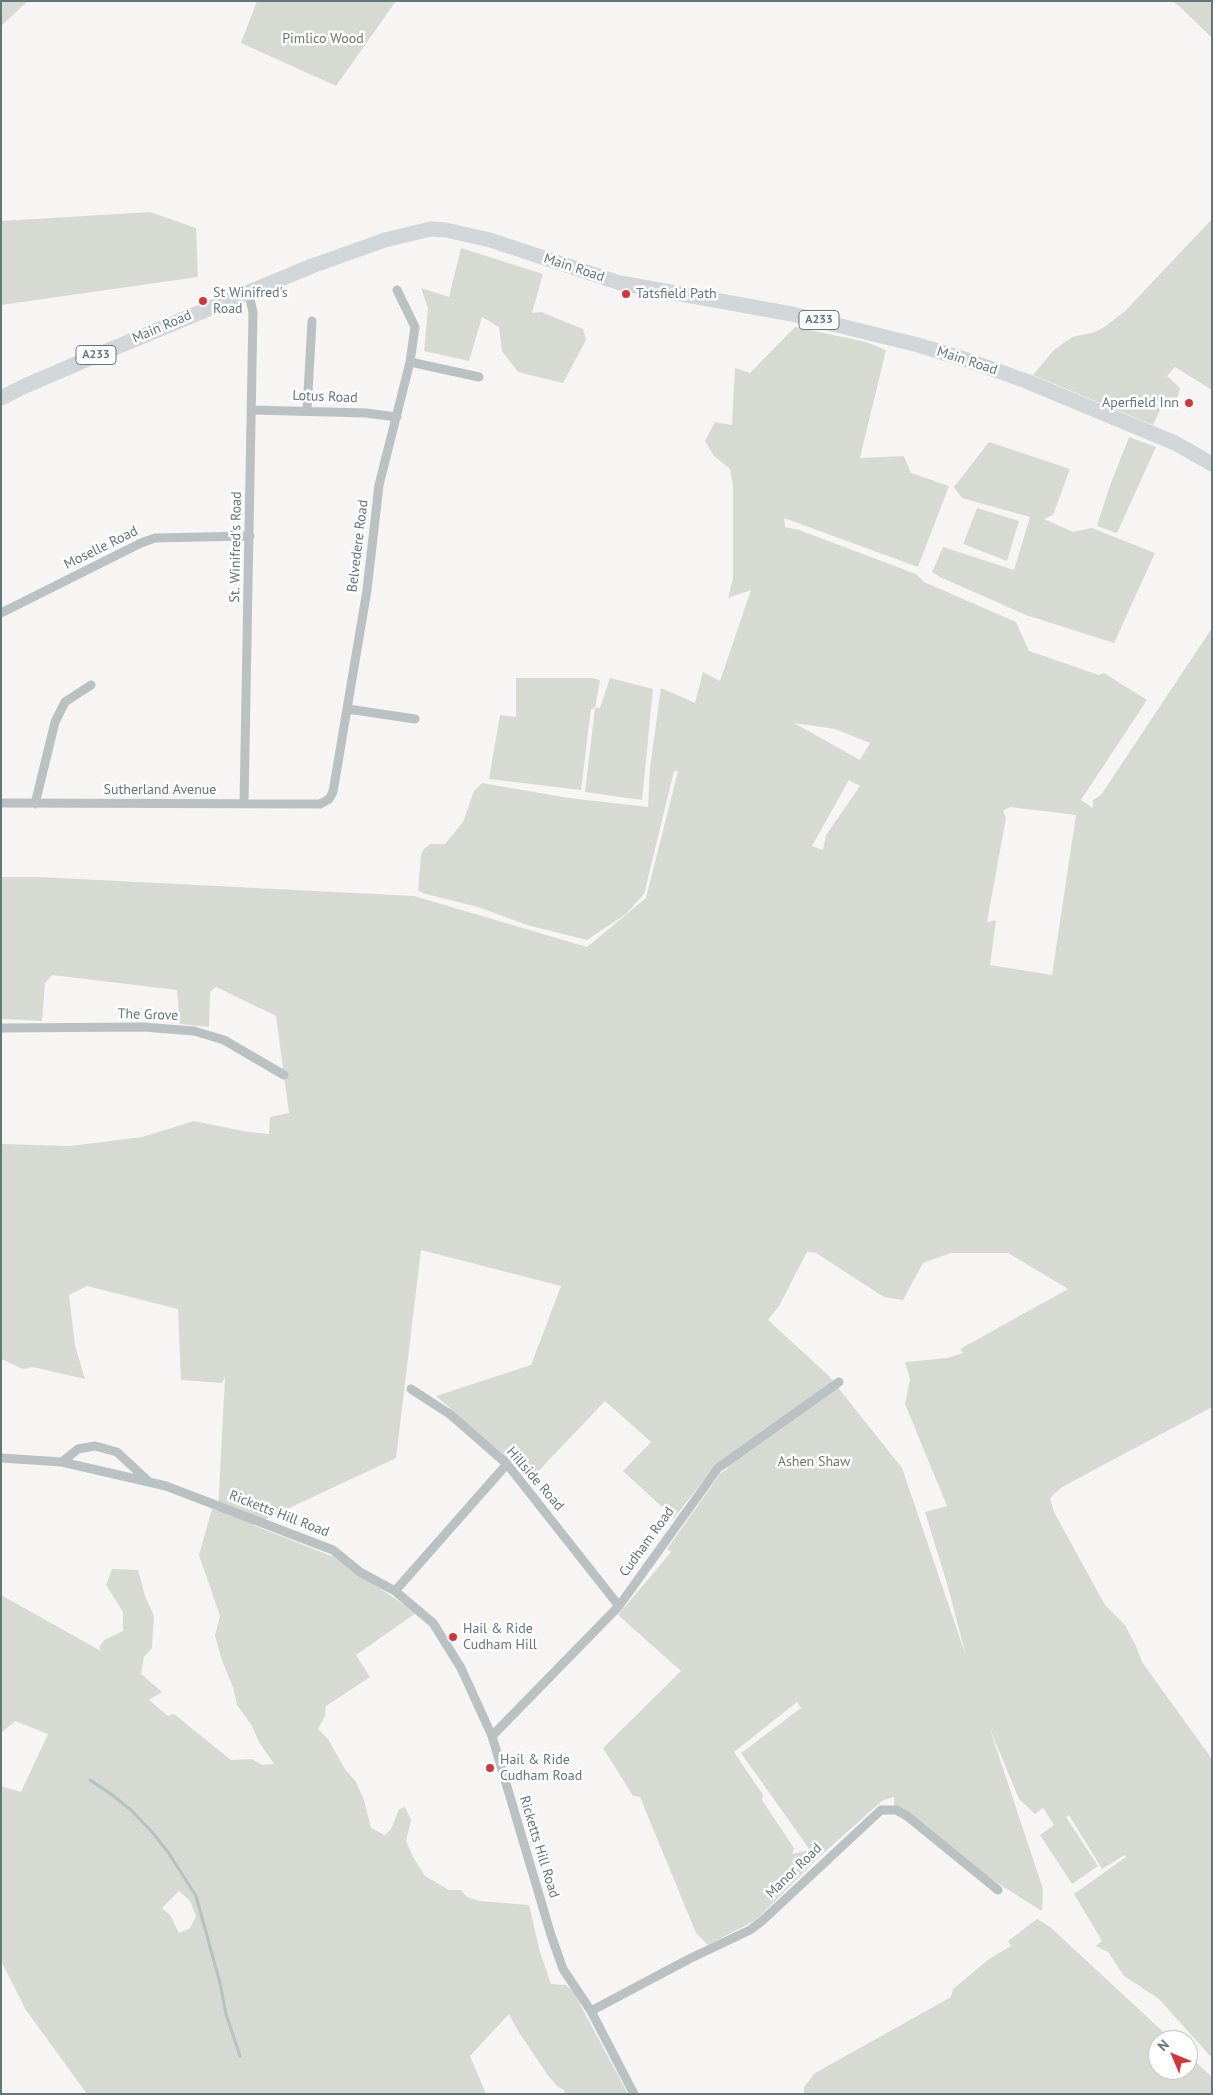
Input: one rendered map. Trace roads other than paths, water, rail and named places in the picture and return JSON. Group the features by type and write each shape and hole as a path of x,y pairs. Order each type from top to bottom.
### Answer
{"main road":[{"name":"Main Road","path":"1,398 25,386 248,292 393,238 430,229 458,232 620,283 792,314 909,342 1026,381 1175,443 1212,464"}],"street":[{"name":"Belvedere Road","path":"320,804 329,799 333,792 367,590 379,485 410,362 415,327 397,290"},
{"name":"St. Winifred's Road","path":"244,804 253,312 248,292"},
{"path":"307,410 312,322"},
{"path":"410,362 479,377"},
{"name":"Lotus Road","path":"252,410 366,412 397,417"},
{"name":"Moselle Road","path":"1,613 141,543 156,538 250,536"},
{"path":"35,804 55,722 65,702 91,684"},
{"path":"348,709 415,719"},
{"name":"Sutherland Avenue","path":"1,803 320,804"},
{"name":"The Grove","path":"1,1028 143,1027 194,1031 224,1040 284,1074"},
{"name":"Cudham Road","path":"492,1736 619,1606 718,1468 839,1382"},
{"name":"Hillside Road","path":"411,1389 450,1415 507,1464 619,1606"},
{"path":"62,1462 78,1449 95,1446 117,1452 148,1482"},
{"name":"Ricketts Hill Road","path":"1,1458 62,1462 175,1489 333,1550 360,1572 395,1591 433,1623 462,1668 492,1736 550,1935 561,1963 592,2011 634,2094"},
{"path":"395,1591 507,1464"},
{"name":"Manor Road","path":"592,2011 689,1959 750,1930 881,1810 896,1810 907,1816 998,1890"}],"waterway":[{"path":"90,1780 131,1810 153,1833 168,1852 196,1896 220,1983 226,2014 240,2056"}],"place":[{"name":"Tatsfield Path","path":"626,294"},
{"name":"St Winifred's Road","path":"203,301"},
{"name":"Aperfield Inn","path":"1189,403"},
{"name":"Hail & Ride Cudham Hill","path":"453,1637"},
{"name":"Hail & Ride Cudham Road","path":"490,1768"}],"park label":[{"name":"Pimlico Wood","path":"323,39"},
{"name":"Ashen Shaw","path":"814,1462"}]}
